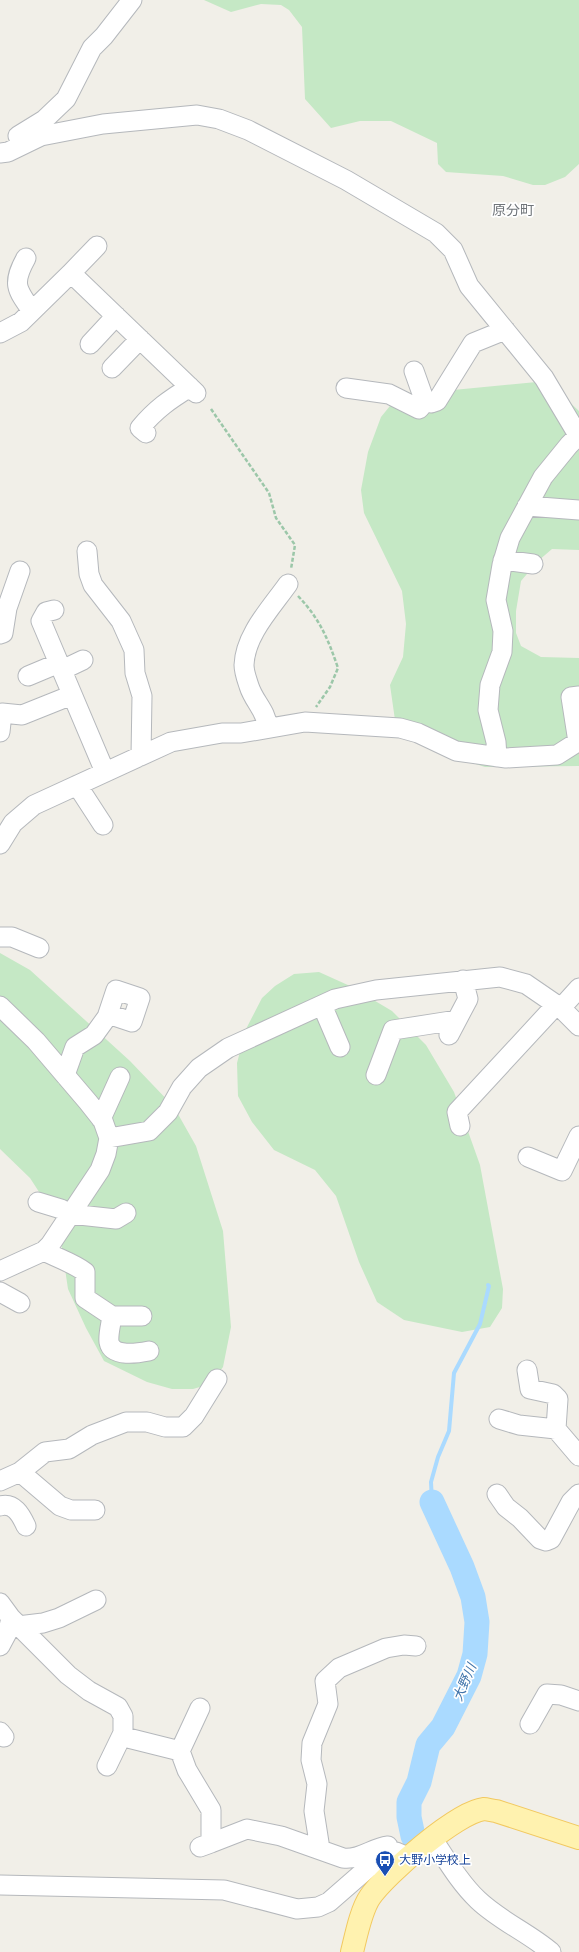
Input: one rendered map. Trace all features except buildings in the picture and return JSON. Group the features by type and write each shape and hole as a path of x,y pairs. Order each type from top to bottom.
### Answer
{"main road":[{"path":"352,1952 369,1898 391,1872 402,1856 469,1814 484,1809 579,1838"}],"street":[{"path":"0,143 15,139 44,120 66,99 92,48 104,36 132,0"},
{"path":"0,153 8,152 41,136 103,124 197,115 219,119 248,130 346,180 436,233 453,250 469,286 544,378 578,435 543,477 510,538 503,560 496,600 503,631 502,652 490,685 488,710 496,742 497,757"},
{"path":"0,333 21,322 97,246"},
{"path":"26,258 18,272 17,285 21,296 32,311"},
{"path":"71,273 193,390 168,400 155,410 140,428 146,433"},
{"path":"90,344 116,316"},
{"path":"425,402 437,402 473,343 505,330"},
{"path":"112,368 140,339"},
{"path":"414,371 425,402"},
{"path":"346,388 389,394 411,407 419,409 425,402"},
{"path":"528,506 579,510"},
{"path":"87,551 89,574 93,585 121,621 134,650 135,673 142,696 141,756"},
{"path":"503,560 533,564"},
{"path":"0,634 3,633 7,608 20,571"},
{"path":"268,728 266,717 250,688 244,667 246,651 254,633 288,584"},
{"path":"54,610 46,612 41,621 105,772"},
{"path":"28,676 83,660"},
{"path":"0,732 2,713 22,715 72,695"},
{"path":"0,844 13,823 34,805 171,742 222,733 241,733 304,722 400,728 418,733 456,752 506,758 557,755 578,742 571,697 579,696"},
{"path":"77,785 104,826"},
{"path":"0,937 12,937 39,948"},
{"path":"109,1138 149,1132 168,1112 182,1087 199,1068 228,1048 334,998 376,990 500,977 526,984 558,1007 579,1026"},
{"path":"376,1075 393,1030 453,1028 468,999 463,980"},
{"path":"460,1126 457,1112 558,1007 579,988"},
{"path":"322,1004 340,1047"},
{"path":"0,1006 36,1041 65,1075 101,1119 109,1138 106,1154 100,1170 50,1245 44,1251 0,1271"},
{"path":"65,1075 75,1047 94,1035 108,1014"},
{"path":"101,1119 120,1077"},
{"path":"528,1157 562,1171 579,1136"},
{"path":"38,1202 61,1209 70,1214 116,1219 126,1213"},
{"path":"44,1251 79,1267 85,1272 85,1298 112,1316 142,1316"},
{"path":"0,1292 20,1303"},
{"path":"112,1316 109,1342 114,1349 125,1353 137,1354 149,1351"},
{"path":"527,1370 530,1389 553,1394 558,1399 556,1429"},
{"path":"0,1481 20,1472 45,1452 69,1449 92,1435 126,1422 147,1422 165,1427 183,1427 194,1416 217,1379"},
{"path":"499,1420 519,1425 556,1429 579,1456"},
{"path":"20,1472 60,1506 71,1510 95,1510"},
{"path":"497,1494 506,1507 520,1518 540,1539 546,1541 551,1539 571,1502 579,1494"},
{"path":"0,1506 12,1507 21,1514 26,1526"},
{"path":"15,1618 43,1623 59,1618 96,1600"},
{"path":"0,1603 68,1675 89,1691 118,1707 123,1716 123,1733 107,1766"},
{"path":"0,1646 15,1618"},
{"path":"320,1850 314,1811 317,1784 311,1760 312,1743 328,1704 325,1681 339,1668 386,1648 404,1645 416,1646"},
{"path":"530,1724 547,1694 561,1695 579,1701"},
{"path":"200,1708 180,1751 187,1770 211,1810 205,1845 247,1829 281,1836 343,1858 352,1859 381,1846 389,1846 402,1856"},
{"path":"123,1733 128,1738 180,1751"},
{"path":"432,1838 448,1863 478,1900 518,1930 551,1952"},
{"path":"0,1885 224,1890 297,1909 318,1907 328,1902 368,1868 402,1856"}],"path":[{"path":"211,409 269,493 276,518 295,545 288,584 312,610 325,631 338,668 330,687 304,722"}],"green space":[{"path":"204,0 579,0 579,164 565,177 545,185 533,185 503,176 446,172 438,164 437,143 391,121 360,121 331,128 305,99 302,27 289,10 281,5 261,4 231,12"},
{"path":"547,381 579,411 579,550 552,549 538,561 521,581 516,611 516,633 521,646 541,657 579,658 579,766 485,767 445,754 395,720 390,685 403,657 406,624 402,591 364,513 361,490 368,452 381,417 394,401 412,394"},
{"path":"0,953 30,970 130,1061 174,1107 196,1146 223,1231 231,1327 223,1367 210,1384 193,1389 172,1389 147,1382 104,1361 86,1328 68,1289 61,1242 54,1215 30,1178 0,1149"},
{"path":"319,972 350,986 392,1011 426,1045 454,1092 480,1165 503,1289 502,1308 490,1327 462,1332 404,1320 377,1302 359,1262 336,1196 315,1170 274,1150 252,1122 238,1096 237,1063 246,1029 262,998 275,986 294,974"}],"waterway":[{"path":"432,1502 431,1482 438,1457 449,1431 454,1373 480,1324 488,1285"},
{"name":"大野川","path":"413,1836 409,1817 409,1802 419,1782 428,1745 443,1727 469,1676 475,1654 477,1622 473,1597 462,1567 432,1502"}],"place":[{"name":"大野小学校上","path":"385,1877"}],"district":[{"name":"原分町","path":"513,210"}]}
